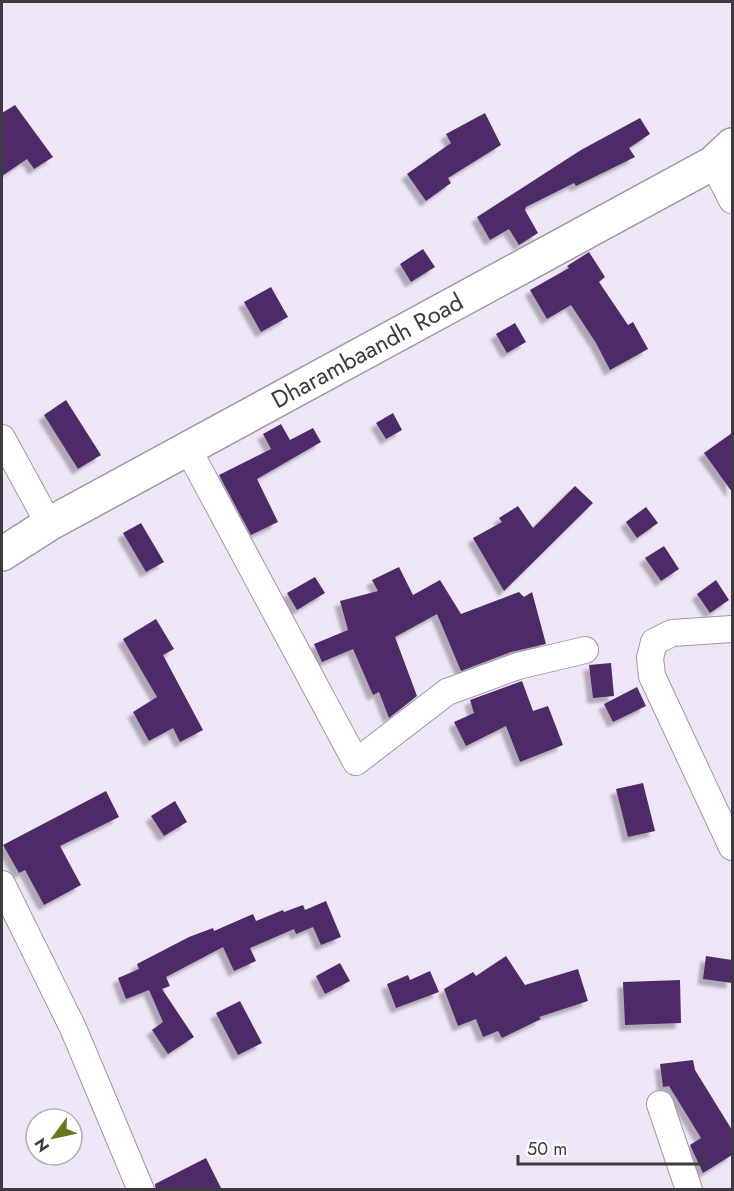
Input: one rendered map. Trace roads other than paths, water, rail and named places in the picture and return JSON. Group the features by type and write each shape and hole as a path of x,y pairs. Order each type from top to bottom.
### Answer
{"main road":[{"name":"Dharambaandh Road","path":"2,554 49,524 722,154"}],"street":[{"path":"722,154 732,200"},
{"path":"2,438 49,524"},
{"path":"188,448 356,762 447,692 518,666 585,650"},
{"path":"732,629 672,633 654,642 650,658 652,676 732,847"},
{"path":"2,884 73,1028 141,1190"},
{"path":"660,1104 689,1190"}]}
